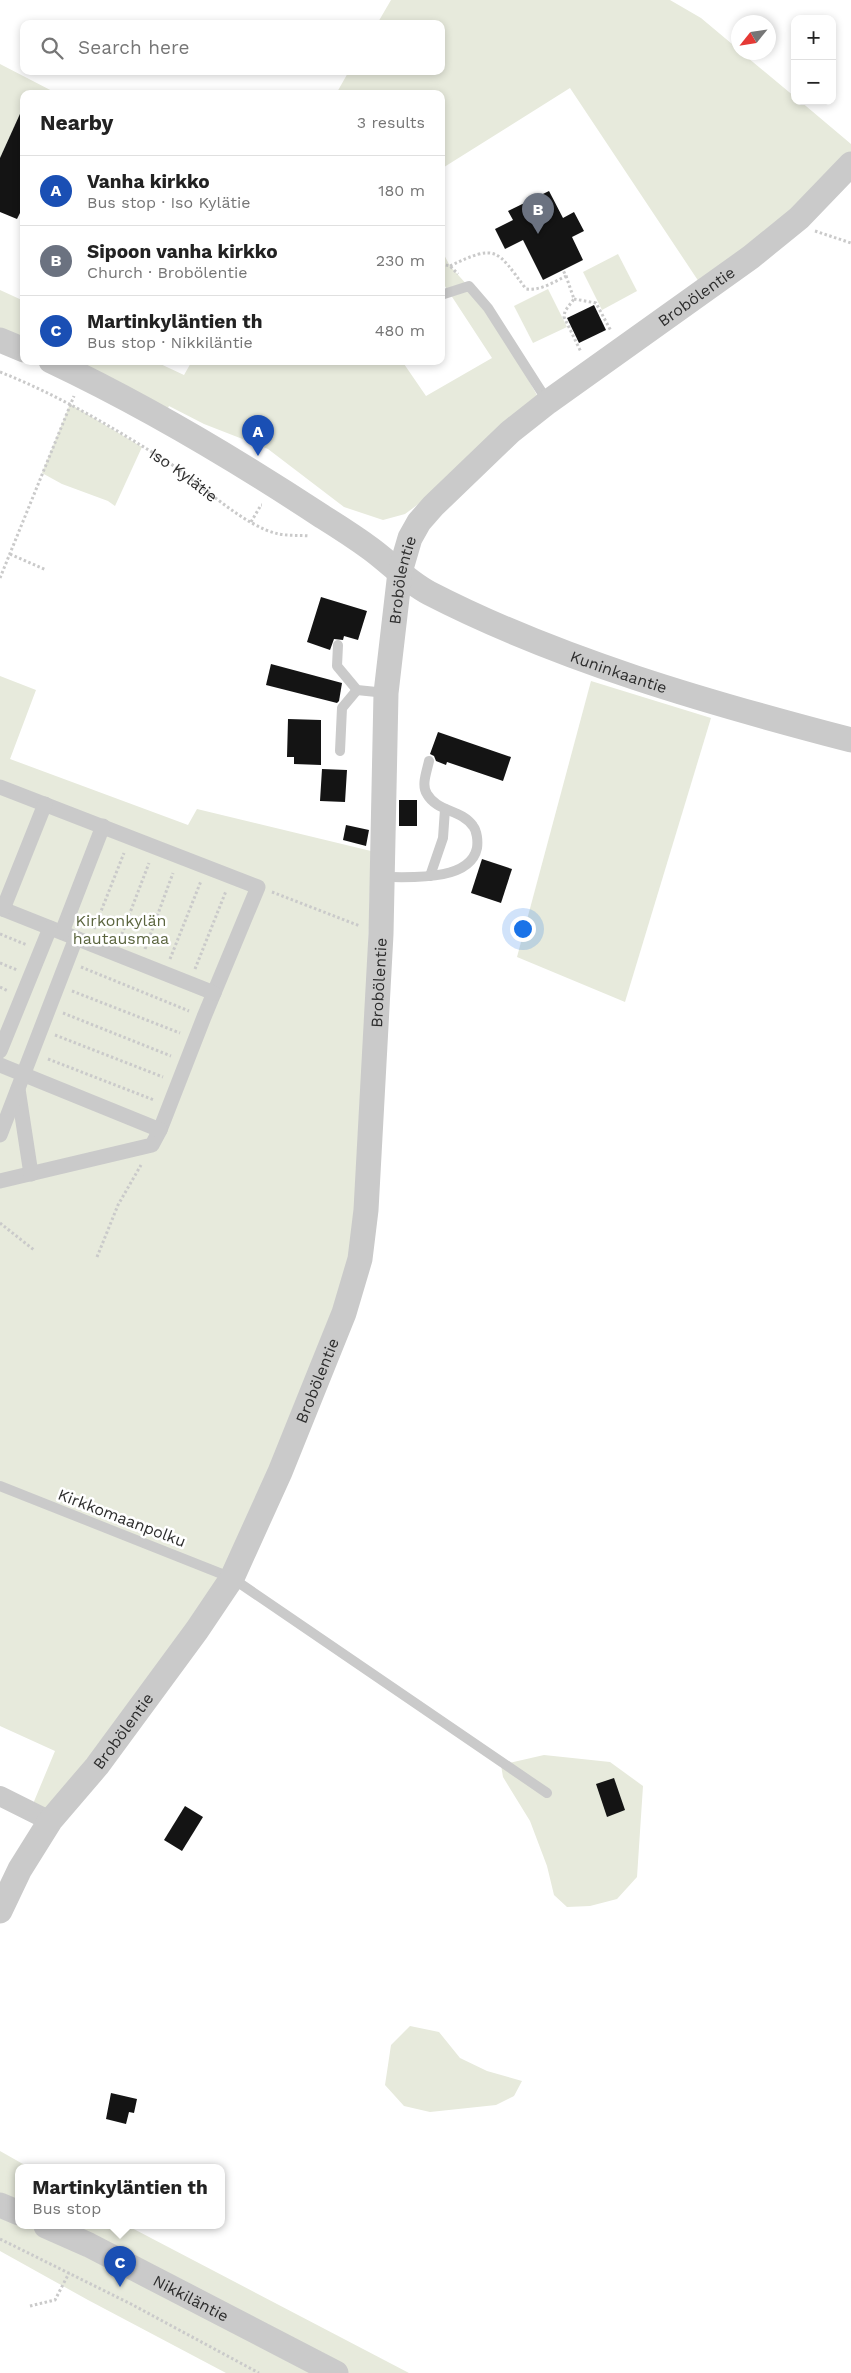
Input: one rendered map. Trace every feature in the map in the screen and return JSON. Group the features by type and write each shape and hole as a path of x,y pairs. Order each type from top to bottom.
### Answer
{"street":[{"name":"Brobölentie","path":"0,1911 20,1868 50,1821 96,1766 198,1630 232,1578 280,1472 340,1322 360,1259 366,1210 381,934 386,693 400,572 410,538 419,522 459,479 510,432 548,402 699,295 799,218 851,164"},
{"path":"0,340 20,348"},
{"path":"59,365 203,441 324,517 400,572"},
{"name":"Kuninkaantie","path":"400,572 426,591 540,644 747,713 851,740"},
{"path":"0,787 258,887 204,1016 160,1130 152,1145 0,1181"},
{"path":"45,804 1,908 214,993"},
{"path":"0,1135 67,962 69,936 103,826"},
{"path":"0,1051 41,951 69,936"},
{"path":"0,1065 20,1080 160,1130"},
{"path":"20,1080 31,1174"},
{"path":"0,1796 50,1821"},
{"path":"0,2205 15,2211"},
{"name":"Nikkiläntie","path":"53,2229 98,2249 336,2373"}],"lane":[{"path":"445,294 469,286 488,308 548,402"},
{"path":"338,645 337,666 357,690 386,693"},
{"path":"340,752 342,708 357,690"},
{"path":"381,878 444,875 467,865 474,856 477,846 474,826 462,816 434,804 425,792 424,783 429,761"},
{"path":"430,876 443,838 445,809"},
{"name":"Kirkkomaanpolku","path":"0,1486 232,1578 547,1793"}],"path":[{"path":"799,218 821,234 851,243"},
{"path":"450,266 470,256 488,252 500,255 526,289 539,288 566,276"},
{"path":"562,270 574,299"},
{"path":"574,299 596,303 613,334"},
{"path":"574,299 565,311 564,317 582,354 590,349"},
{"name":"Iso Kylätie","path":"0,372 70,404 175,467 251,522 278,534 313,536"},
{"path":"0,578 70,404"},
{"path":"251,522 260,505 267,508"},
{"path":"10,554 46,570"},
{"path":"69,936 130,837"},
{"path":"114,953 156,847"},
{"path":"139,964 179,856"},
{"path":"164,974 206,867"},
{"path":"189,983 232,877"},
{"path":"258,887 381,934"},
{"path":"0,934 41,951"},
{"path":"67,962 204,1016"},
{"path":"57,985 196,1039"},
{"path":"49,1007 186,1062"},
{"path":"40,1030 178,1083"},
{"path":"31,1052 169,1106"},
{"path":"97,1256 118,1205 152,1145"},
{"path":"0,1223 34,1250"},
{"path":"0,2239 69,2273 259,2373"},
{"path":"30,2306 55,2300 69,2273"}],"green space":[{"path":"391,0 670,0 701,18 731,43 731,60 750,60 791,94 791,105 805,105 851,144 851,164 705,291 570,88 445,166 445,90 338,90 347,75 445,75 445,20 379,20"},
{"path":"0,64 50,90 20,90 20,120 18,119 0,158"},
{"path":"618,254 637,291 602,310 583,272"},
{"path":"445,257 450,266 488,308 538,397 436,491 405,514 383,520 344,507 268,449 204,424 169,406 163,418 59,365 163,365 184,375 190,365 405,365 426,396 492,358 445,286"},
{"path":"548,289 567,327 533,343 514,306"},
{"path":"0,290 20,299 20,348 0,340"},
{"path":"70,404 142,447 115,506 108,501 62,484 42,473"},
{"name":"Kirkonkylän hautausmaa","path":"0,676 36,690 10,759 188,825 197,809 371,851 360,1259 232,1578 50,1821 30,1811 55,1751 0,1726"},
{"path":"591,681 711,718 625,1002 517,957"},
{"path":"544,1755 610,1762 643,1786 637,1877 617,1899 590,1906 567,1907 554,1895 547,1866 530,1821 503,1777 501,1765"},
{"path":"410,2026 439,2032 460,2058 487,2071 522,2081 514,2096 496,2105 430,2112 404,2106 385,2085 391,2045"},
{"path":"0,2151 23,2164 15,2164 15,2229 134,2229 409,2373 226,2373 0,2251"}],"building":[{"path":"20,114 20,213 17,219 0,212 0,158"},
{"path":"549,191 563,218 574,212 584,231 572,237 583,260 543,280 523,240 505,249 495,229 513,220 508,211"},
{"path":"594,305 606,330 579,343 567,318"},
{"path":"321,597 367,611 358,640 344,636 343,640 334,639 330,650 307,642"},
{"path":"271,664 342,683 339,701 337,703 266,685"},
{"path":"288,719 321,720 321,765 294,764 294,757 287,757"},
{"path":"438,732 511,757 503,781 447,762 446,765 436,761 434,756 430,754"},
{"path":"322,769 347,770 345,802 320,801"},
{"path":"399,800 417,800 417,826 399,826"},
{"path":"346,825 369,830 366,846 343,840"},
{"path":"482,859 512,869 501,903 471,893"},
{"path":"614,1778 625,1810 607,1817 596,1784"},
{"path":"185,1806 203,1817 182,1851 164,1840"},
{"path":"111,2093 137,2099 134,2113 129,2112 126,2124 106,2119"}],"place":[{"name":"Sipoon vanha kirkko","path":"538,234"},
{"name":"Vanha kirkko","path":"258,456"},
{"name":"Martinkyläntien th","path":"120,2287"}]}
